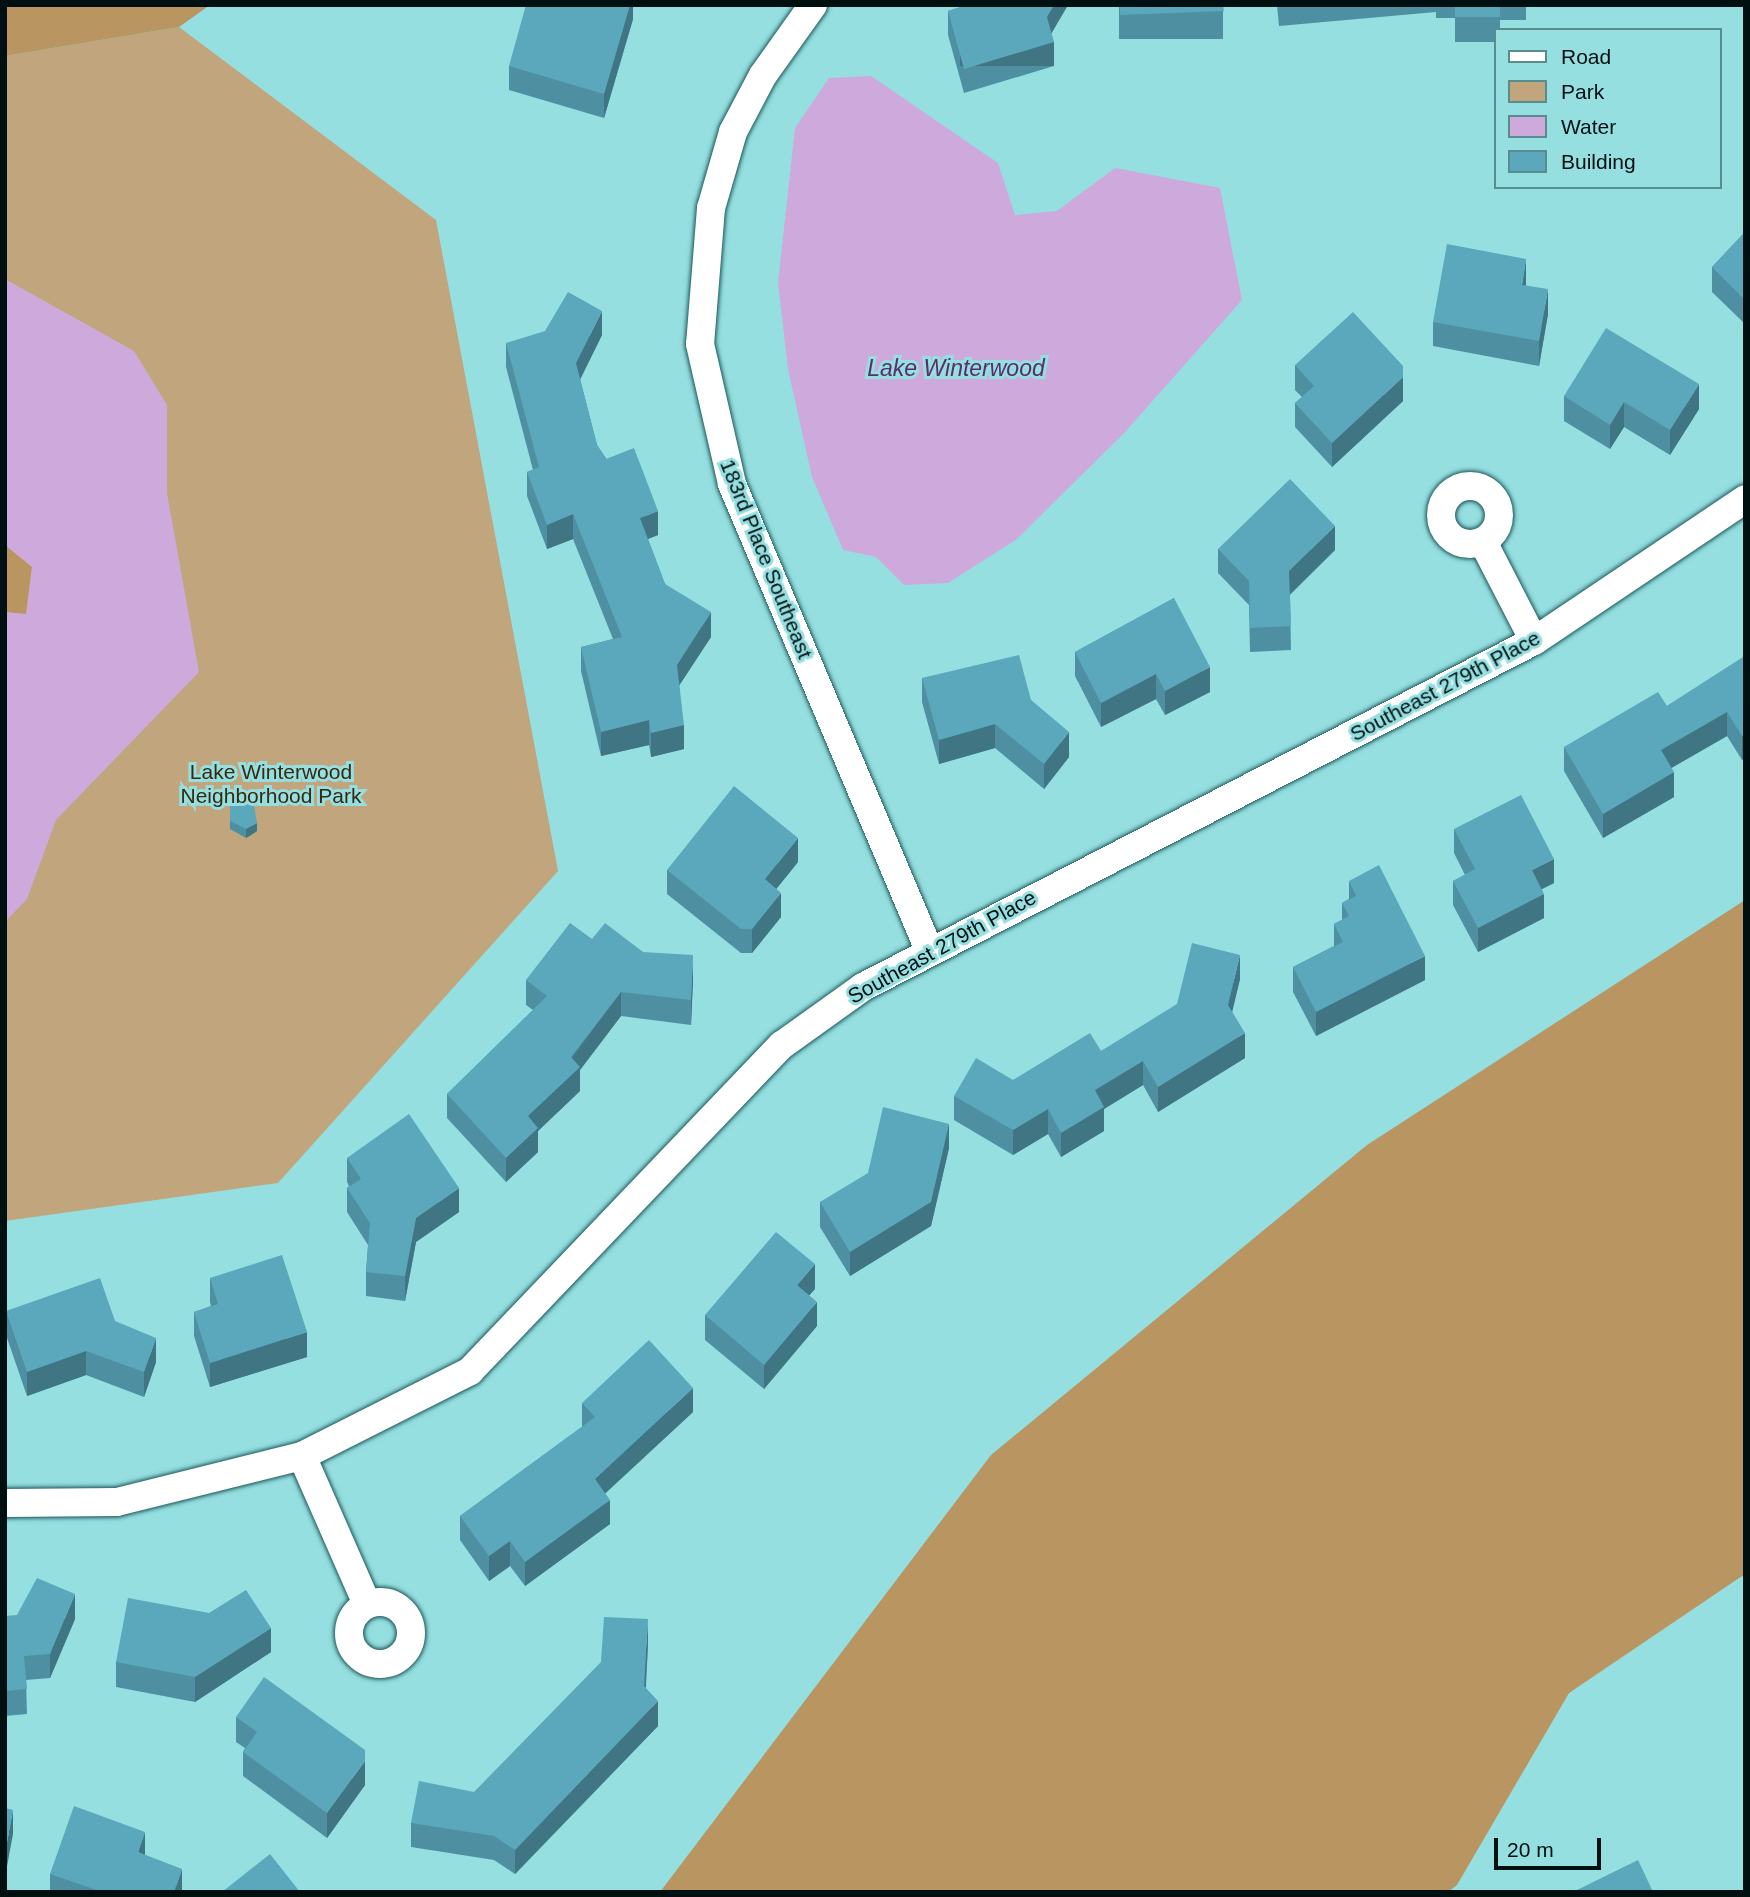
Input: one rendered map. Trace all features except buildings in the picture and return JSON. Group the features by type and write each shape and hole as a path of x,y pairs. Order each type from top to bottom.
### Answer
{"street":[{"name":"183rd Place Southeast","path":"813,5 763,75 733,132 711,208 700,344 732,484 929,950"},
{"name":"Southeast 279th Place","path":"5,1503 117,1502 302,1457 470,1371 782,1045 863,987 929,950 1534,641 1745,499"},
{"path":"1483,542 1534,641"},
{"path":"302,1457 367,1604"}],"green space":[{"name":"Lake Winterwood Neighborhood Park","path":"179,27 436,220 558,871 278,1183 5,1221 5,56"}],"shaded area":[{"path":"5,5 210,5 179,27 5,56"},
{"path":"5,545 32,567 26,614 5,612"},
{"path":"1745,900 1745,1574 1569,1693 1457,1885 1448,1892 660,1892 991,1455 1367,1145"}],"water":[{"name":"Lake Winterwood","path":"871,76 998,163 1015,215 1057,211 1115,168 1220,188 1242,300 1125,432 1017,539 948,583 904,585 876,557 843,550 812,477 788,369 778,283 795,128 829,78"},
{"path":"5,279 134,351 167,405 167,493 199,672 56,820 27,899 5,922 5,612 26,614 32,567 5,545"}]}
